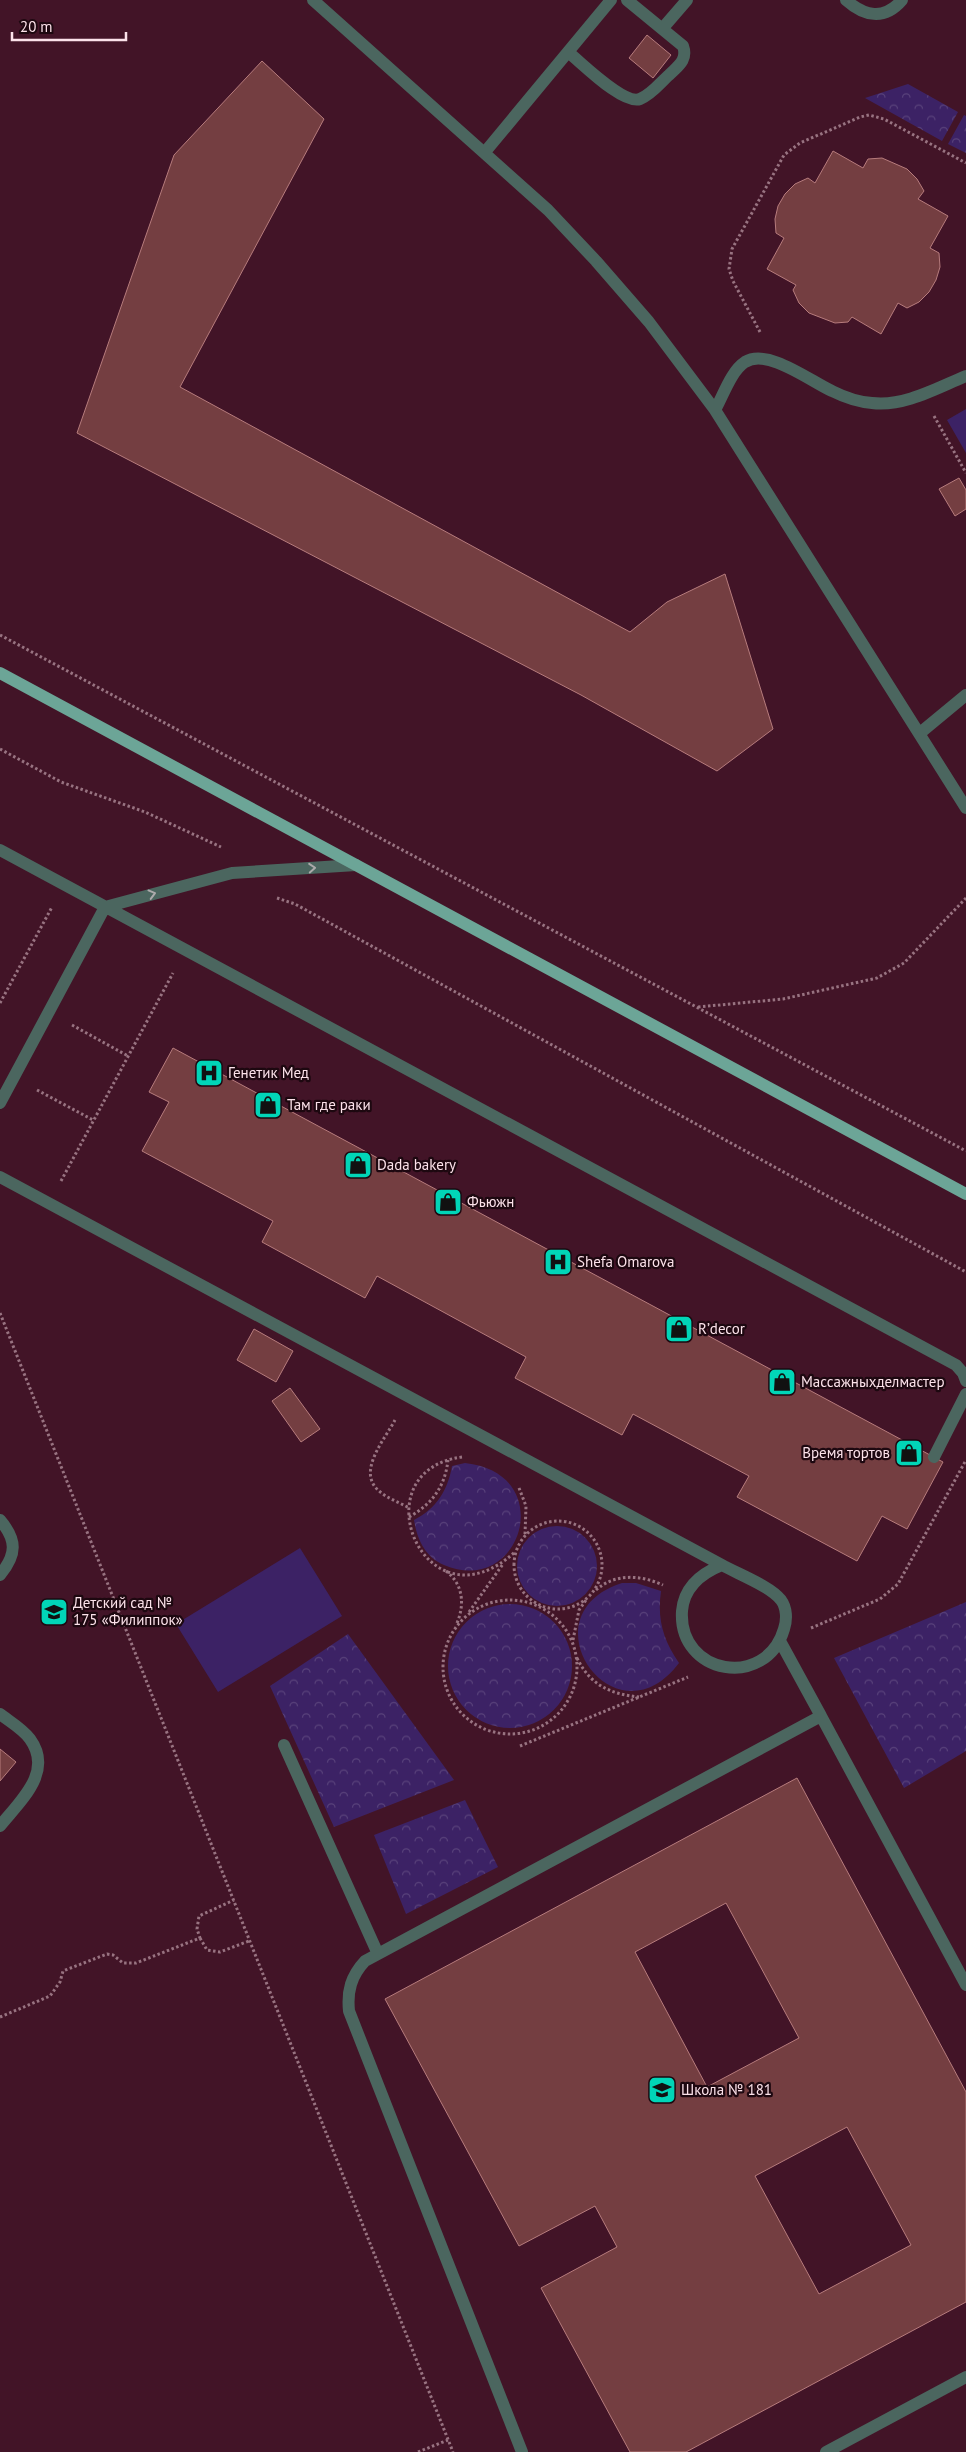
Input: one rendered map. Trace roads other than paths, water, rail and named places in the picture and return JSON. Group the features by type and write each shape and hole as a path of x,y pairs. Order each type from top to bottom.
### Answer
{"main road":[{"path":"0,673 966,1194"}],"lane":[{"path":"313,0 548,210 596,260 649,322 715,410 966,808"},
{"path":"485,152 611,0"},
{"path":"568,52 622,96 634,101 640,99 681,63 685,55 683,46 627,0"},
{"path":"662,29 686,0"},
{"path":"846,0 868,14 879,15 888,12 902,0"},
{"path":"715,410 737,369 745,362 765,358 833,392 853,400 873,404 894,403 966,376"},
{"path":"920,733 966,695"},
{"path":"0,850 956,1365 963,1373 966,1381"},
{"path":"0,1103 105,907 232,873 356,865"},
{"path":"0,1178 49,1203 722,1565 776,1595 782,1602 786,1612 785,1627 780,1641 771,1653 759,1662 738,1668 716,1666 702,1658 692,1648 685,1635 682,1620 682,1606 687,1592 696,1579 708,1570 722,1565"},
{"path":"934,1457 966,1394"},
{"path":"0,1520 10,1532 13,1544 11,1558 0,1575"},
{"path":"780,1641 966,1986"},
{"path":"0,1714 29,1737 36,1750 39,1762 37,1774 31,1788 0,1826"},
{"path":"522,2452 349,2011 349,1985 356,1970 365,1961 821,1716"},
{"path":"284,1746 378,1954"},
{"path":"826,2452 966,2376"}],"place":[{"name":"Генетик Мед","path":"209,1073"},
{"name":"Там где раки","path":"268,1105"},
{"name":"Dada bakery","path":"358,1165"},
{"name":"Фьюжн","path":"448,1202"},
{"name":"Shefa Omarova","path":"558,1262"},
{"name":"R’decor","path":"679,1329"},
{"name":"Массажныхделмастер","path":"782,1382"},
{"name":"Время тортов","path":"909,1453"},
{"name":"Детский сад № 175 «Филиппок»","path":"54,1612"},
{"name":"Школа № 181","path":"662,2090"}]}
